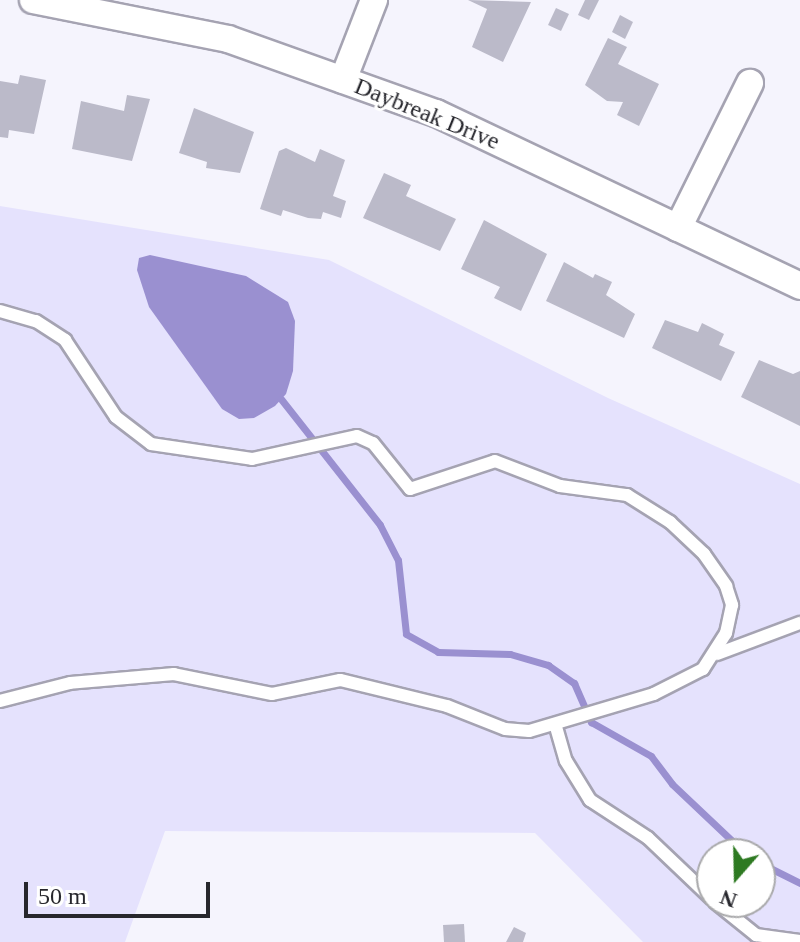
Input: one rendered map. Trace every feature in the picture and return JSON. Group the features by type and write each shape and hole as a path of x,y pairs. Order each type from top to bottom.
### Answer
{"street":[{"name":"Daybreak Drive","path":"33,0 228,39 343,80 481,133 800,286"},
{"path":"343,80 374,0"},
{"path":"678,228 750,83"}],"lane":[{"path":"0,311 36,321 73,348 116,417 137,438 178,451 252,459 302,451 334,439 357,436 373,443 410,489 495,461 560,486 609,492 643,503 704,554 726,586 732,605 717,654 703,669 654,694 556,727 505,729 447,706 340,680 272,694 174,674 70,683 0,701"},
{"path":"717,654 800,623"},
{"path":"556,727 571,770 590,800 648,838 696,884"},
{"path":"735,918 756,935 800,941"}],"shaded area":[{"path":"0,206 329,260 608,398 800,484 800,942 643,942 535,833 165,831 125,942 0,942"},
{"path":"150,255 246,276 288,302 295,321 293,371 286,394 275,406 254,418 239,419 222,409 149,307 137,270 139,258"}],"building":[{"path":"468,0 531,2 503,62 472,47 487,9"},
{"path":"585,0 599,0 589,20 578,15"},
{"path":"556,8 569,14 561,31 548,25"},
{"path":"620,15 633,22 625,39 612,32"},
{"path":"608,38 627,47 618,64 659,84 639,126 617,115 623,102 607,101 585,85"},
{"path":"20,75 46,80 34,134 9,130 8,138 0,137 0,81 18,84"},
{"path":"127,95 150,99 132,161 72,149 81,101 124,111"},
{"path":"194,108 254,132 240,173 206,168 207,162 179,153"},
{"path":"286,148 315,162 320,149 345,160 333,196 346,201 341,218 323,212 321,219 308,218 283,210 281,216 260,209 279,151"},
{"path":"384,173 411,185 406,196 456,219 440,251 363,218"},
{"path":"484,220 547,254 521,311 494,298 500,287 461,269"},
{"path":"564,262 593,278 595,274 612,282 606,295 635,314 624,338 546,301"},
{"path":"665,320 698,332 702,323 724,334 719,345 735,352 721,381 652,348"},
{"path":"759,360 793,374 800,371 800,426 741,397"},
{"path":"464,924 465,942 444,942 443,925"},
{"path":"514,927 526,933 523,942 506,942"}],"waterway":[{"path":"281,399 380,525 398,560 406,634 438,652 510,654 548,665 574,683 591,722 651,756 672,784 729,838"},
{"path":"776,871 800,883"}]}
